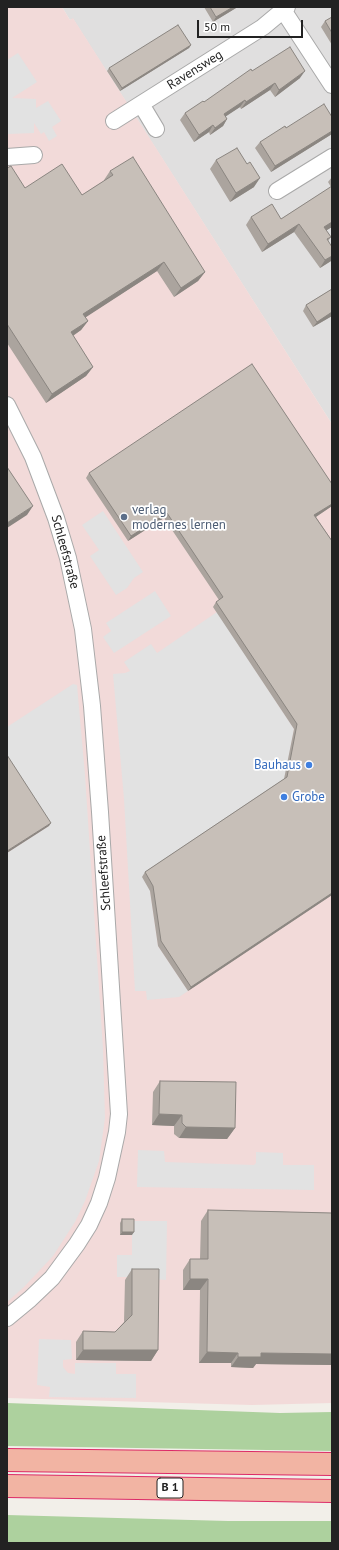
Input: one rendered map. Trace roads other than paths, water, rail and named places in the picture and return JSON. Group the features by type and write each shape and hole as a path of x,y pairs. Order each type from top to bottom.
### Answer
{"highway":[{"name":"B 1","path":"7,1460 332,1464"},
{"name":"B 1","path":"7,1486 332,1491"}],"street":[{"path":"283,8 332,85"},
{"name":"Ravensweg","path":"114,121 263,27 283,8"},
{"path":"141,104 156,129"},
{"path":"7,158 34,155"},
{"path":"277,192 332,157"},
{"name":"Schleefstraße","path":"7,405 33,457 56,518 68,558 83,629 92,698 119,1114 116,1139 107,1178 99,1203 89,1225 78,1244 52,1278 7,1318"}],"place":[{"name":"verlag modernes lernen","path":"124,517"},
{"name":"Bauhaus","path":"309,765"},
{"name":"Grobe","path":"284,797"}]}
